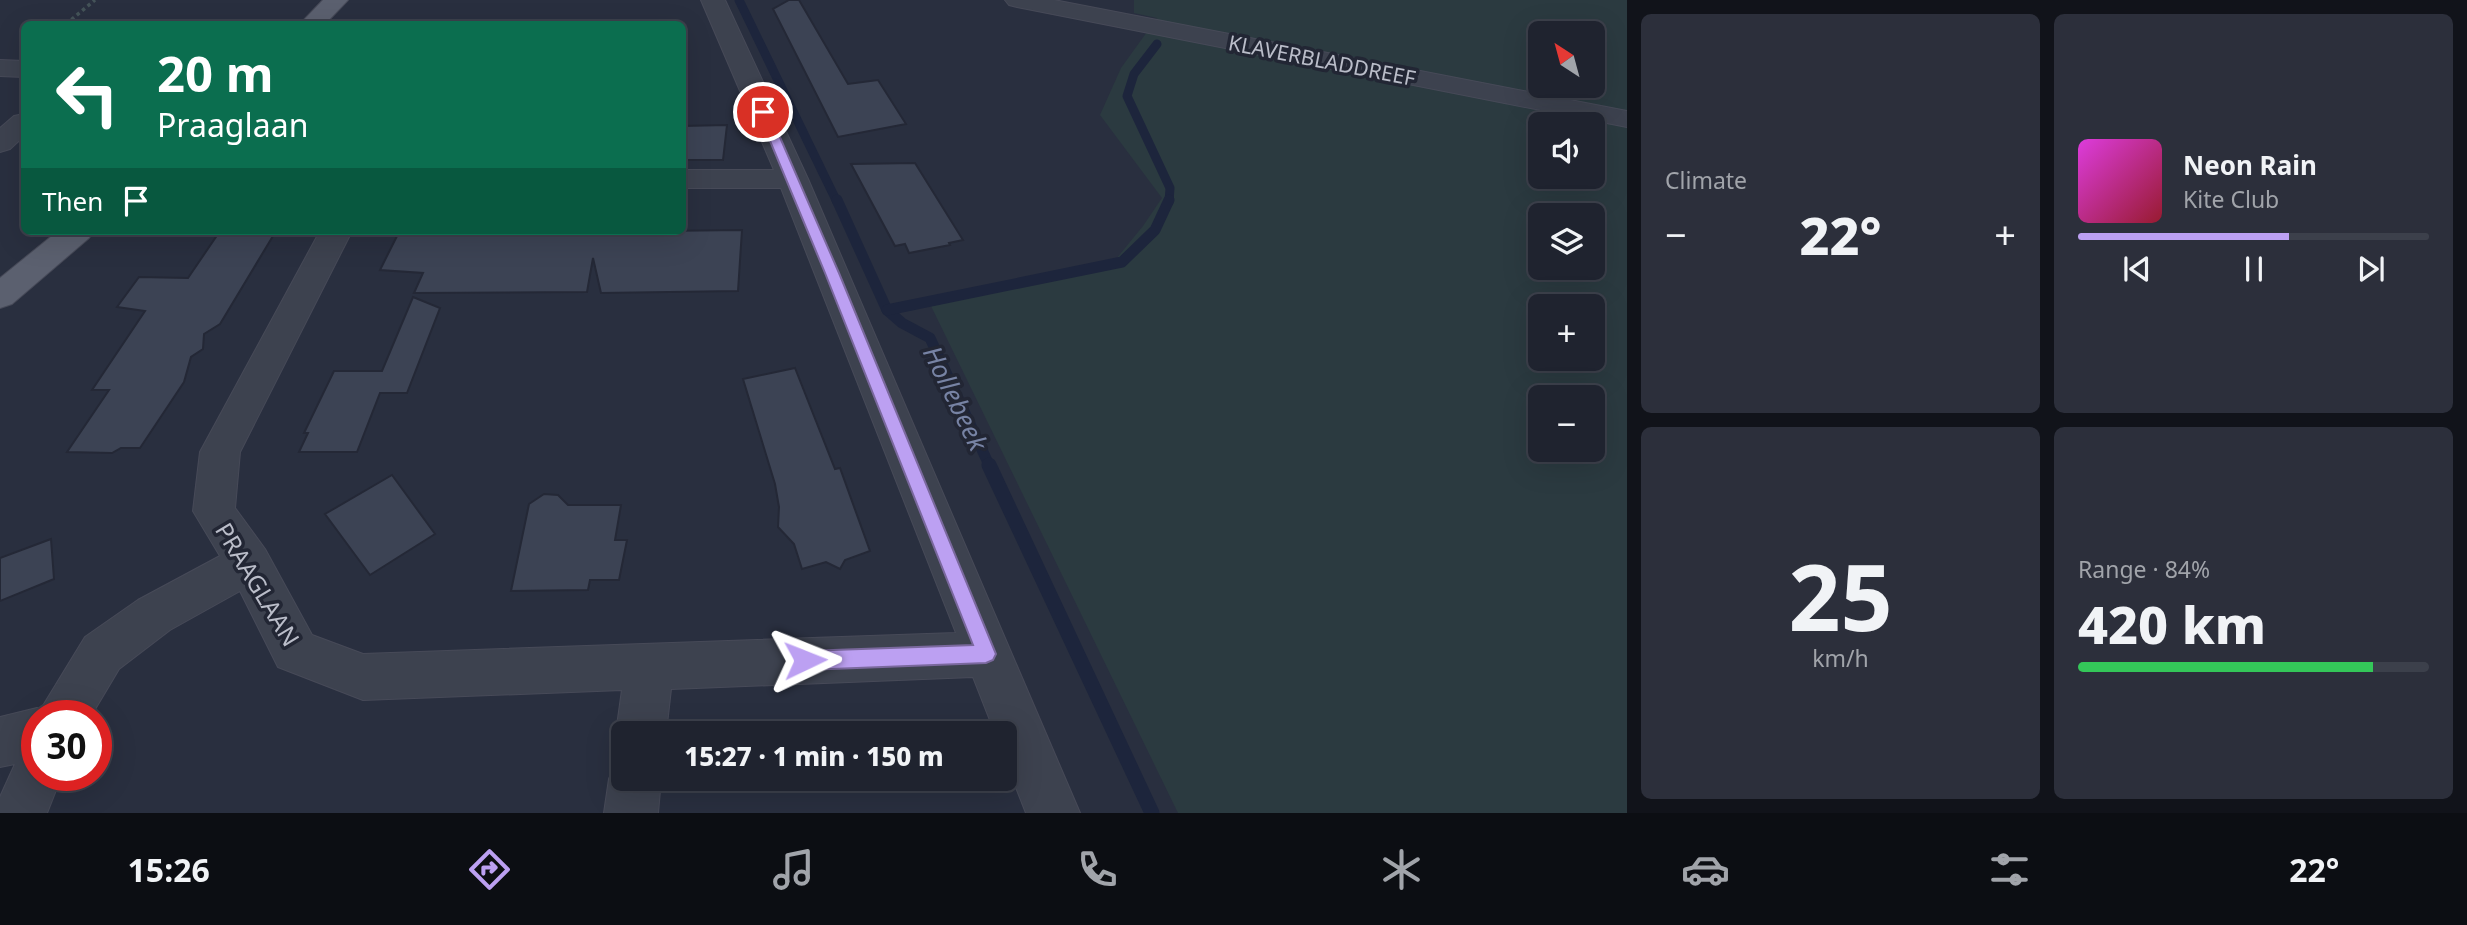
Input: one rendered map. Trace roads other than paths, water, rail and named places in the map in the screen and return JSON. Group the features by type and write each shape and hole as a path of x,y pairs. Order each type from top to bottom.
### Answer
{"main road":[{"path":"315,21 336,0"},
{"path":"0,296 73,235"}],"street":[{"path":"713,0 793,179 1053,813"},
{"name":"KLAVERBLADDREEF","path":"1017,0 1627,119"},
{"path":"0,68 21,69"},
{"path":"0,143 21,125"},
{"path":"686,179 793,179"},
{"name":"PRAAGLAAN","path":"334,235 220,452 214,511 249,563 295,651 363,677 986,654"},
{"path":"73,700 102,653 154,615 249,563"},
{"path":"643,721 650,665"},
{"path":"0,742 21,737"},
{"path":"20,813 29,791"},
{"path":"631,813 634,791"}],"waterway":[{"name":"Hollebeek","path":"739,0 837,202"},
{"path":"1157,44 1134,74 1127,96 1170,188 1169,202"},
{"name":"Hollebeek","path":"837,200 887,310"},
{"path":"887,310 1122,262 1155,230 1169,200"},
{"name":"Hollebeek","path":"887,310 902,323 930,338 990,467"},
{"name":"Hollebeek","path":"989,465 1152,813"}]}
